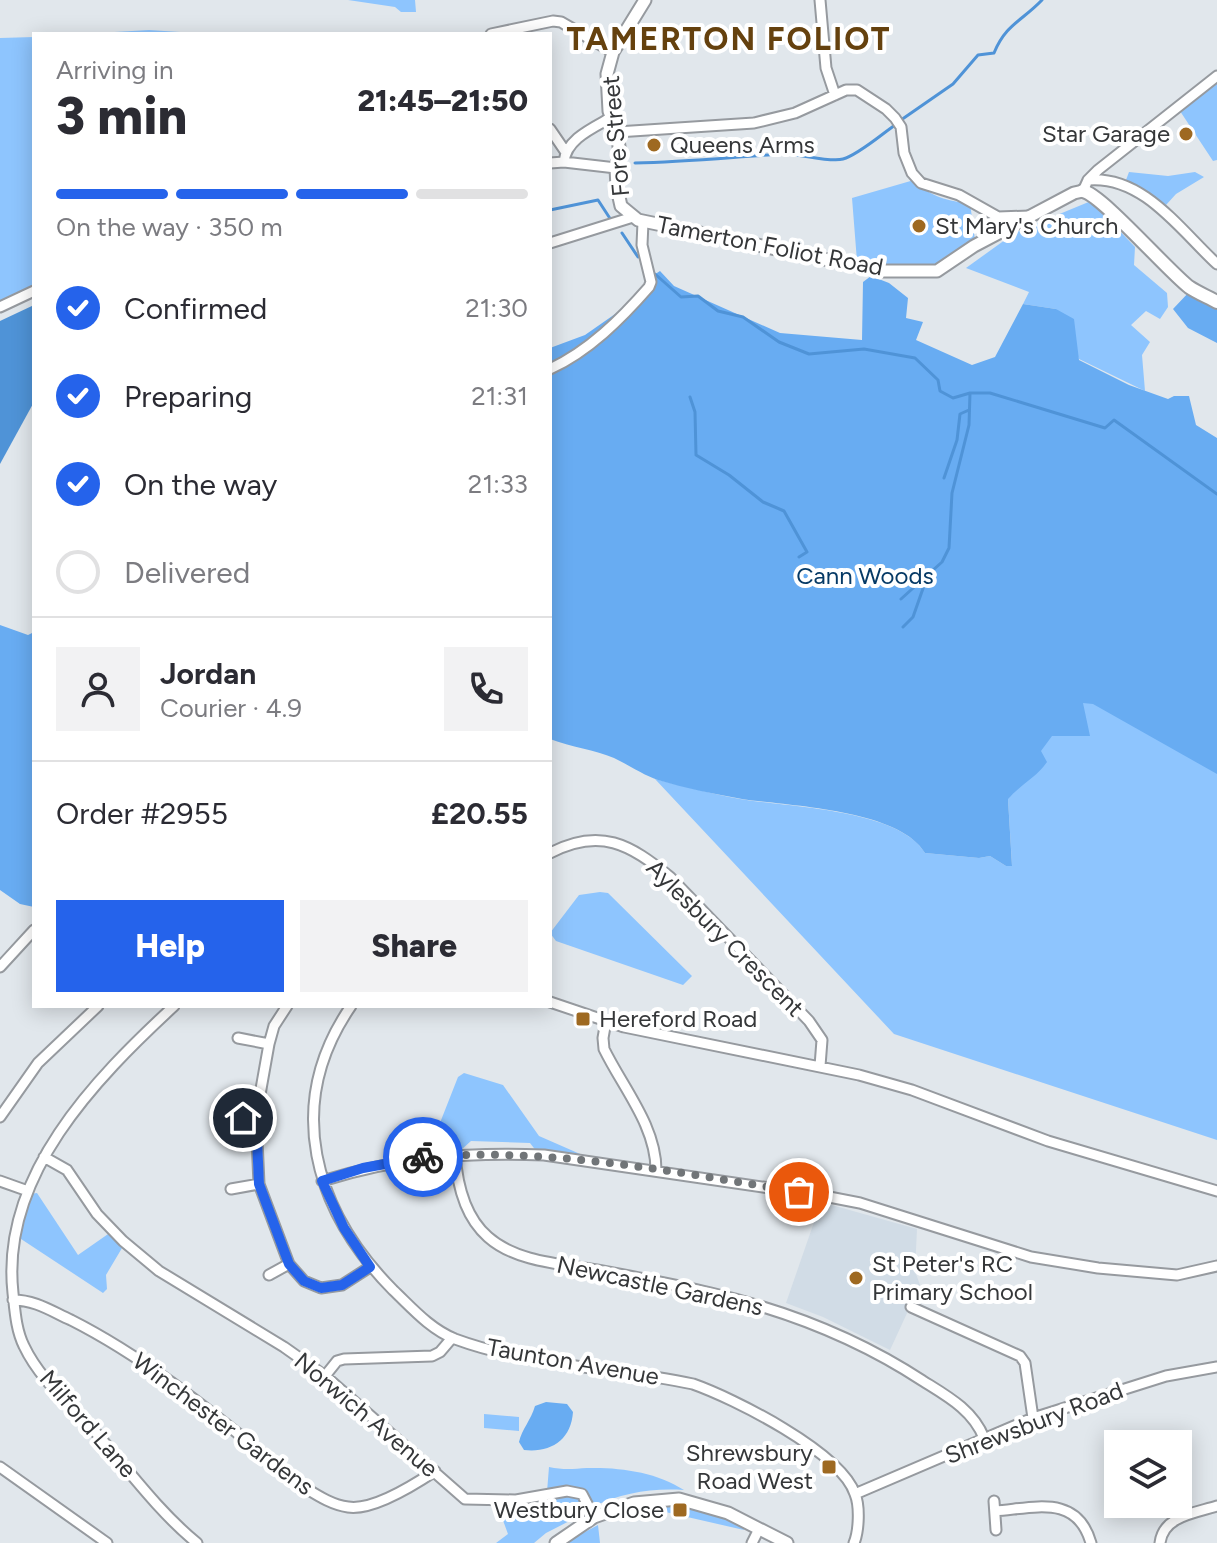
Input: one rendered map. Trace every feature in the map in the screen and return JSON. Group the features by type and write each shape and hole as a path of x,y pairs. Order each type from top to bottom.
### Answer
{"main road":[{"path":"1086,186 1190,288 1217,302"}],"street":[{"name":"Fore Street","path":"638,219 621,206 616,168 620,154 607,92 607,74 613,52 645,0"},
{"path":"820,0 826,68 835,95"},
{"path":"501,32 561,22 613,52"},
{"path":"1086,186 1217,76"},
{"path":"617,132 740,125 795,113 846,90 857,90 886,109 898,123 904,153 912,173 921,183 959,195 998,217 1033,216"},
{"path":"552,162 565,157 583,134 612,117"},
{"path":"552,133 565,157 616,168"},
{"path":"1086,186 1111,179 1129,185 1184,231 1217,264"},
{"name":"Tamerton Foliot Road","path":"638,219 881,271 937,271 974,246 1086,186"},
{"path":"552,242 638,219 651,282 604,332 572,359 552,368"},
{"path":"0,307 32,292"},
{"name":"Aylesbury Crescent","path":"552,852 568,844 592,840 633,849 670,877 809,1021 822,1040 820,1066"},
{"path":"0,967 4,954 32,932"},
{"path":"552,1003 606,1021 705,1045 820,1066 912,1090 1048,1141 1217,1191"},
{"path":"0,1117 38,1063 96,1008"},
{"name":"Milford Lane","path":"172,1008 107,1072 61,1130 28,1191 15,1233 10,1264 17,1329 25,1348 56,1393 192,1542"},
{"path":"286,1008 274,1026 269,1044 256,1117 259,1184 289,1264 304,1281 321,1288 342,1285 370,1267"},
{"name":"Taunton Avenue","path":"350,1008 326,1049 318,1078 314,1137 322,1181 344,1228 370,1267 432,1327 452,1338 487,1350 547,1362 676,1380 712,1391 787,1430 826,1459 855,1494"},
{"path":"606,1021 604,1049 650,1134 656,1149 656,1170"},
{"path":"238,1038 269,1044"},
{"path":"218,1115 256,1117"},
{"path":"322,1181 363,1168 422,1157 455,1154 544,1155 860,1203 1031,1257 1098,1268 1177,1275 1217,1266"},
{"name":"Newcastle Gardens","path":"455,1154 459,1188 472,1216 487,1237 512,1251 550,1262 708,1292 812,1324 866,1348 929,1385 965,1410 977,1422 984,1438"},
{"name":"Norwich Avenue","path":"44,1157 67,1170 97,1214 159,1271 284,1347 325,1376 465,1499 516,1500 567,1491 582,1494 594,1517"},
{"path":"0,1181 28,1191"},
{"path":"231,1189 259,1184"},
{"path":"269,1275 289,1264"},
{"name":"Winchester Gardens","path":"13,1300 29,1300 89,1329 147,1363 307,1489 327,1501 351,1508 397,1496 435,1471"},
{"path":"911,1307 1020,1356 1025,1363 1033,1418"},
{"path":"325,1376 337,1361 344,1359 432,1356 452,1338"},
{"name":"Shrewsbury Road","path":"855,1494 1033,1418 1166,1376 1217,1367"},
{"path":"0,1467 107,1543"},
{"path":"854,1543 857,1536 855,1494"},
{"path":"556,1543 594,1517 634,1503 679,1499 728,1513 787,1543"},
{"path":"996,1530 995,1506 1054,1507 1067,1510 1080,1519 1091,1543"},
{"path":"1160,1543 1164,1530 1171,1522 1217,1506"},
{"path":"752,1543 759,1529"}],"shaded area":[{"path":"32,306 32,406 0,464 0,321"},
{"name":"St Peter's RC Primary School","path":"821,1202 917,1229 915,1271 920,1285 890,1350 823,1317 786,1303"}],"green space":[{"path":"348,0 415,0 416,12 401,12 395,7"},
{"path":"149,30 180,32 114,32"},
{"path":"32,37 32,287 0,301 0,38"},
{"path":"1217,82 1217,160 1213,161 1180,111"},
{"path":"1129,172 1168,176 1195,172 1204,177 1176,194 1166,205 1126,180"},
{"path":"914,180 940,197 970,203 975,240 949,260 930,267 898,268 857,261 852,198"},
{"path":"1091,201 1135,247 1134,265 1167,293 1168,307 1160,319 1146,311 1131,325 1150,342 1142,355 1145,391 1079,359 1056,309 1023,304 1029,292 966,268 1016,232"},
{"name":"Cann Woods","path":"660,271 674,286 780,333 862,340 863,282 871,276 889,283 908,298 906,318 923,322 916,340 972,365 995,357 1023,304 1056,309 1074,319 1079,360 1129,385 1168,399 1189,396 1196,425 1217,438 1217,774 1093,704 1083,703 1090,736 1052,736 1041,751 1047,762 1008,799 1012,866 1006,866 990,856 979,858 925,853 912,838 868,818 742,799 668,783 607,755 552,740 552,347 585,335 638,298 646,280"},
{"path":"1191,290 1217,305 1217,343 1188,328 1173,309"},
{"path":"552,374 1217,494 1217,1140 894,1034 655,779 740,799 840,812 892,827 911,838 925,853 979,858 990,856 1006,866 1012,865 1008,799"},
{"path":"0,625 28,635 32,633 32,907 20,904 0,890"},
{"path":"608,893 692,976 683,985 556,941 552,930 579,895"},
{"path":"464,1073 503,1085 539,1136 587,1157 537,1152 530,1143 471,1141 461,1150 418,1154 436,1133 458,1077"},
{"path":"37,1193 78,1255 111,1232 122,1248 106,1275 107,1289 103,1293 18,1237 30,1194"},
{"path":"546,1402 567,1404 573,1412 568,1430 551,1447 524,1450 519,1442 522,1433 535,1406"},
{"path":"484,1414 519,1417 519,1431 484,1428"},
{"path":"549,1467 612,1468 637,1472 662,1479 684,1490 637,1492 592,1507 583,1492 547,1492"},
{"path":"567,1494 580,1496 589,1511 546,1533 534,1543 496,1543 508,1534 497,1504"},
{"path":"680,1506 722,1516 742,1524 744,1530 648,1508"},
{"path":"598,1525 600,1543 566,1543 570,1540"}],"waterway":[{"path":"901,120 953,84 978,55 994,53 1009,29 1042,0"},
{"path":"635,163 782,154 837,160 856,153 895,125"},
{"path":"552,210 598,200 611,220"},
{"path":"622,233 638,257"},
{"path":"655,274 681,297 698,296 718,311 743,317 779,342 809,354 864,349 915,358 938,380 940,391 953,398 970,393 990,393 1105,428 1114,420 1217,494"},
{"path":"901,599 942,562 949,548 952,493 969,425 970,393"},
{"path":"690,397 695,412 696,455 729,475 763,502 784,511 807,552 799,557"},
{"path":"944,478 957,440 960,414 969,410"},
{"path":"903,627 913,617 927,577"}],"way so far":[{"path":"423,1157 497,1153 544,1155 799,1192"}],"place":[{"name":"Star Garage","path":"1186,134"},
{"name":"Queens Arms","path":"654,145"},
{"name":"St Mary's Church","path":"919,226"},
{"name":"Hereford Road","path":"583,1019"},
{"name":"St Peter's RC Primary School","path":"856,1278"},
{"name":"Shrewsbury Road West","path":"829,1467"},
{"name":"Westbury Close","path":"680,1510"}],"district":[{"name":"TAMERTON FOLIOT","path":"729,39"}],"route":[{"path":"243,1118 256,1117 259,1184 289,1264 304,1281 321,1288 342,1285 370,1267 353,1245 322,1181 363,1168 423,1157"}]}
